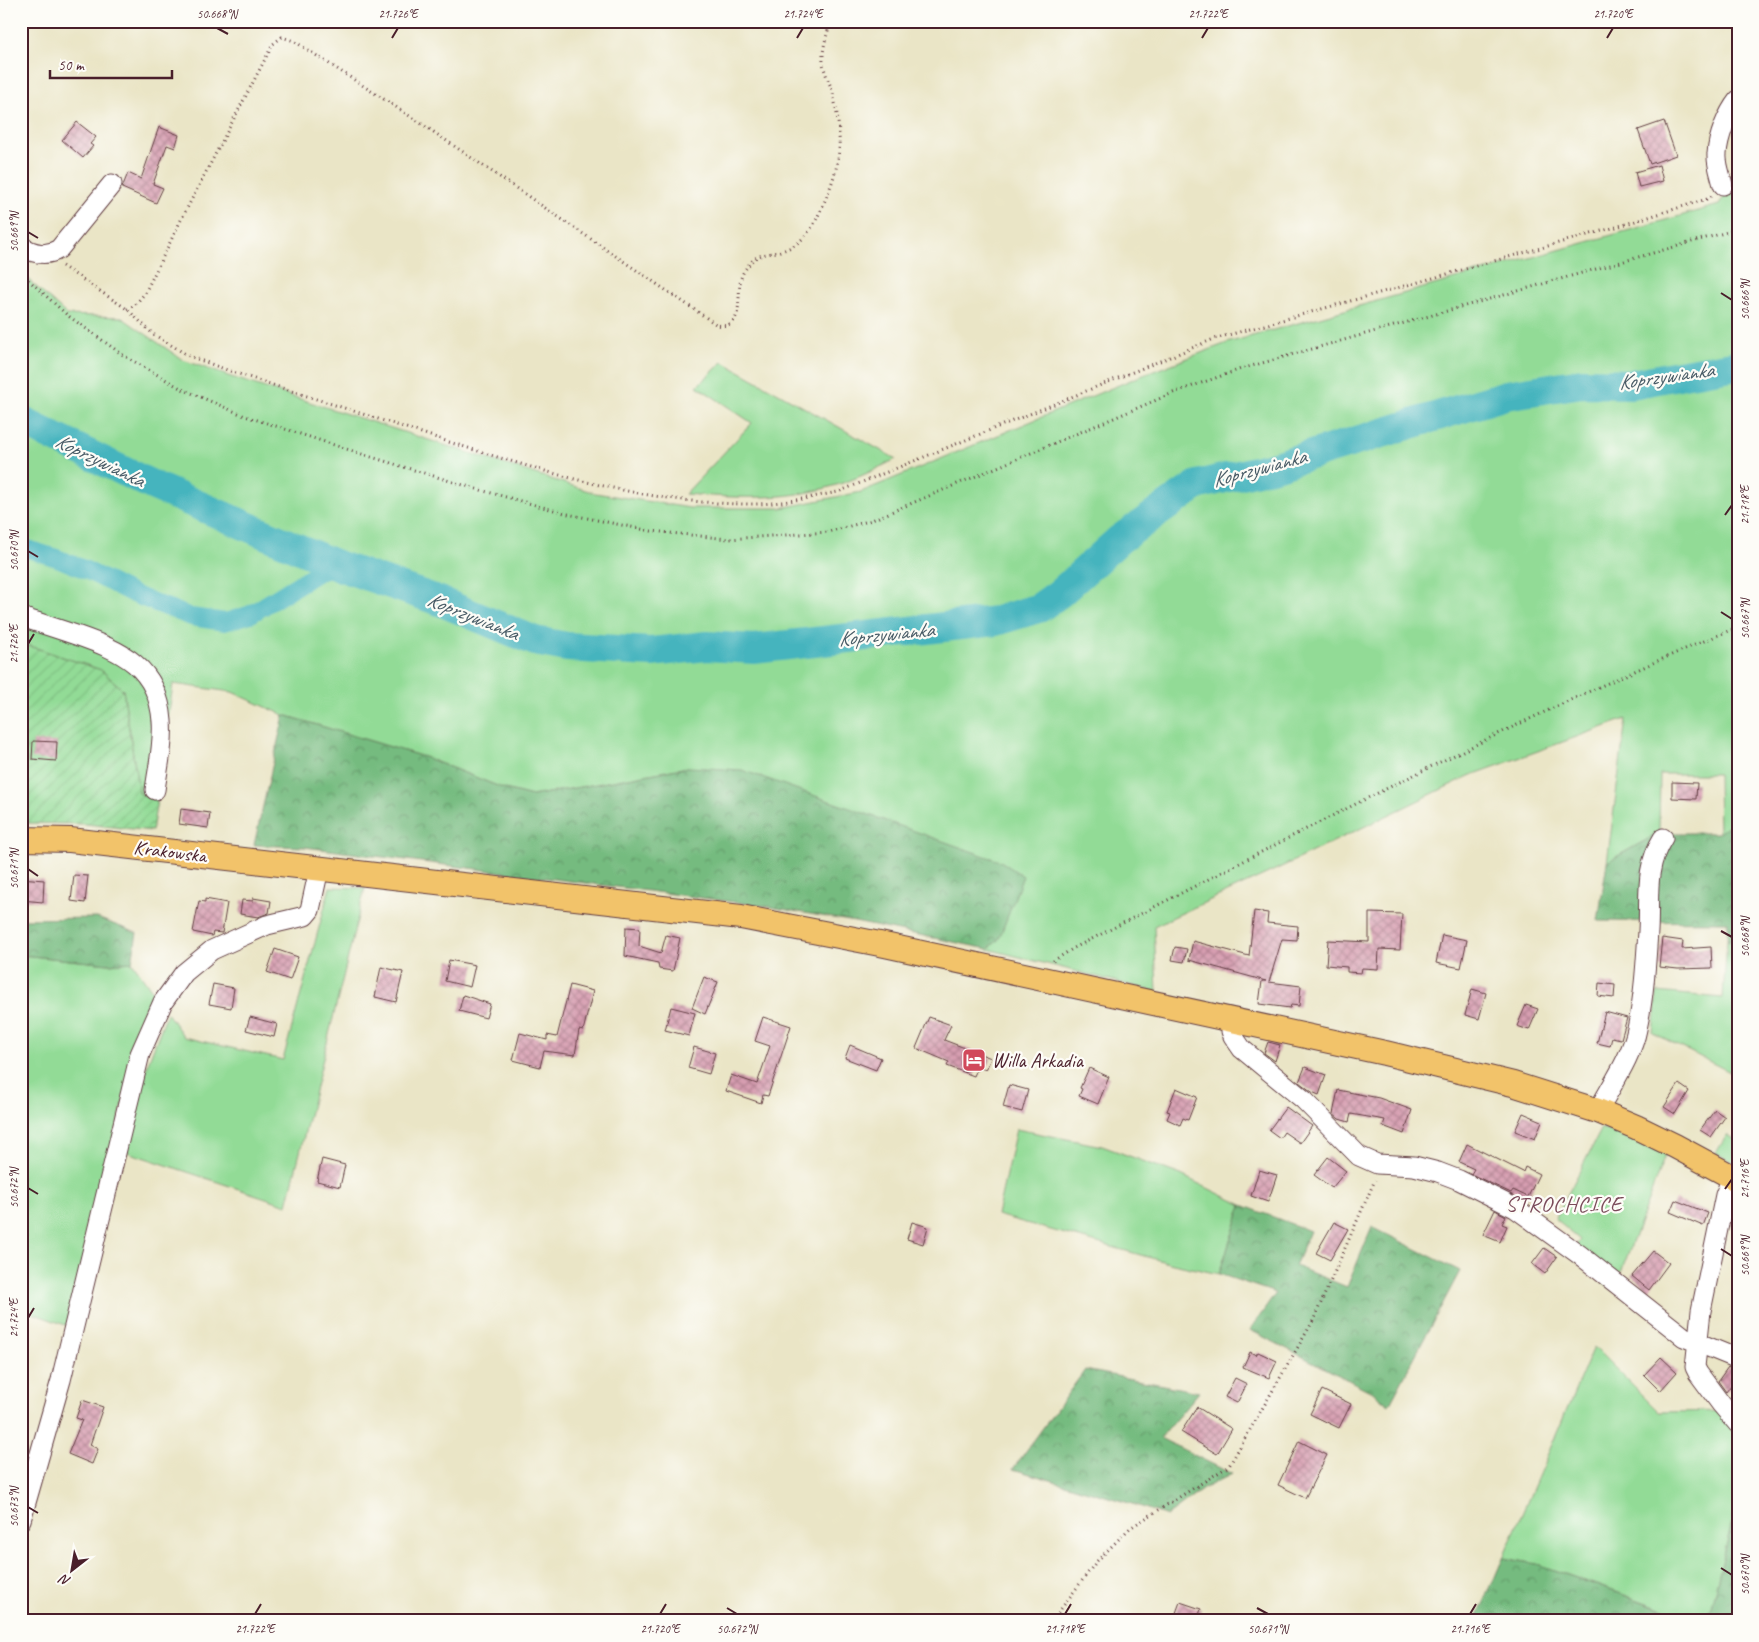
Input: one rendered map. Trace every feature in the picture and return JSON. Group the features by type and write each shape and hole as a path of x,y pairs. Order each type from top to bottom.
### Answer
{"main road":[{"name":"Krakowska","path":"21,839 70,840 741,917 870,942 1233,1020 1513,1084 1598,1111 1675,1146 1735,1179"}],"street":[{"path":"1723,185 1716,155 1730,110 1738,100"},
{"path":"21,246 33,253 44,254 59,250 112,184"},
{"path":"21,617 113,648 132,661 146,674 156,691 162,722 155,790"},
{"path":"1598,1111 1628,1056 1637,1032 1644,978 1651,864 1663,838"},
{"path":"21,1520 62,1380 140,1054 164,1002 184,973 212,950 267,925 304,916 310,910 319,869"},
{"path":"1233,1020 1232,1036 1242,1049 1304,1100 1359,1156 1371,1162 1414,1166 1438,1172 1459,1180 1515,1208 1684,1337 1738,1359"},
{"path":"1735,1179 1725,1195 1701,1311 1694,1360 1698,1373 1738,1424"}],"path":[{"path":"128,309 136,305 144,293 273,44 282,37 294,40 416,120 717,325 724,327 731,324 736,316 740,278 752,260 765,253 784,250 798,243 807,234 817,217 831,182 838,159 839,131 834,97 823,62 831,21"},
{"path":"44,254 128,309 153,334 189,356 230,371 504,459 593,485 689,502 746,504 798,500 838,492 1214,339 1616,227 1707,199 1723,185"},
{"path":"21,273 67,315 123,355 182,389 245,416 473,488 572,515 651,531 729,539 828,532 872,520 1173,393 1241,369 1738,229"},
{"path":"1029,976 1074,948 1401,782 1658,660 1738,627"},
{"path":"1052,1621 1096,1562 1130,1528 1229,1466 1313,1321 1382,1164"}],"green space":[{"path":"1736,177 1738,177 1738,818 1719,833 1718,774 1660,774 1659,833 1607,862 1626,719 1469,776 1154,926 1157,992 988,949 999,939 688,767 532,796 505,789 424,757 284,715 232,692 173,684 157,801 139,793 123,690 101,670 21,643 21,273 67,315 121,317 183,360 595,493 690,508 781,508 861,492 1138,377 1227,343 1719,205"},
{"path":"723,362 896,459 849,481 797,494 760,497 722,497 685,494 752,423 697,386"},
{"path":"21,643 101,670 123,690 139,793 157,801 152,831 85,824 21,823"},
{"path":"284,715 424,757 505,789 532,796 688,767 742,770 1002,862 1023,876 999,939 988,949 765,906 305,847 254,845"},
{"path":"1738,818 1738,941 1727,940 1728,922 1598,921 1607,862 1659,833 1719,833"},
{"path":"330,887 365,888 287,1205 127,1152 148,1063 167,1013 184,1037 283,1060"},
{"path":"97,918 137,933 132,962 109,964 21,955 21,919"},
{"path":"1727,940 1738,941 1738,1076 1653,1033 1657,992 1723,998"},
{"path":"21,955 109,964 132,962 155,995 138,1042 68,1326 21,1309"},
{"path":"1602,1128 1666,1153 1614,1291 1569,1255 1580,1240 1555,1219"},
{"path":"1016,1129 1102,1146 1181,1175 1242,1205 1219,1274 1173,1264 997,1215"},
{"path":"1727,1135 1738,1142 1738,1165 1716,1153"},
{"path":"1242,1205 1310,1231 1295,1266 1347,1287 1372,1227 1460,1271 1389,1405 1374,1393 1250,1330 1276,1293 1219,1274"},
{"path":"1594,1347 1659,1412 1738,1411 1738,1498 1711,1607 1702,1621 1537,1564 1503,1558"},
{"path":"1085,1370 1199,1392 1160,1438 1232,1474 1203,1489 1167,1516 1013,1469"},
{"path":"1738,1498 1738,1621 1702,1621 1711,1607"},
{"path":"1503,1558 1537,1564 1696,1621 1476,1621"}],"building":[{"path":"1664,121 1676,155 1650,164 1638,130"},
{"path":"77,122 96,137 90,144 93,146 83,158 62,140"},
{"path":"159,127 179,135 175,148 167,145 153,184 163,188 156,203 122,188 128,173 141,179"},
{"path":"1659,165 1663,181 1639,187 1635,172"},
{"path":"33,741 57,742 56,761 32,759"},
{"path":"1672,782 1697,783 1696,799 1672,798"},
{"path":"181,809 210,813 208,828 179,824"},
{"path":"74,875 88,876 85,903 71,901"},
{"path":"21,878 44,880 43,902 21,900"},
{"path":"253,898 271,901 269,913 258,917 240,914 242,900 253,901"},
{"path":"205,899 227,903 222,933 213,932 212,936 193,932 199,901 205,902"},
{"path":"1254,911 1268,913 1267,923 1298,926 1297,940 1282,939 1269,982 1301,986 1299,1006 1291,1005 1290,1008 1259,1004 1262,981 1266,981 1189,960 1193,941 1249,956"},
{"path":"1369,913 1402,914 1400,950 1379,949 1378,969 1362,968 1361,973 1347,972 1347,967 1326,965 1328,940 1369,942"},
{"path":"626,927 640,928 639,946 661,953 666,935 680,938 673,971 659,969 658,963 625,956"},
{"path":"1442,935 1467,940 1461,968 1436,963"},
{"path":"1662,938 1683,941 1682,949 1711,947 1712,968 1678,969 1659,967"},
{"path":"1175,947 1187,949 1184,962 1172,960"},
{"path":"275,949 298,957 290,980 267,972"},
{"path":"449,960 475,965 470,987 445,981"},
{"path":"381,967 403,972 396,1002 375,997"},
{"path":"704,977 718,982 705,1014 692,1008"},
{"path":"1599,983 1615,985 1614,998 1598,996"},
{"path":"213,984 234,988 231,1008 209,1004"},
{"path":"570,985 593,991 583,1031 579,1030 575,1055 544,1051 540,1067 513,1060 520,1033 547,1040 547,1035 557,1037"},
{"path":"1472,989 1486,993 1479,1019 1465,1015"},
{"path":"463,995 490,1004 486,1018 459,1011"},
{"path":"1526,1005 1538,1009 1529,1030 1517,1026"},
{"path":"671,1007 695,1013 689,1036 665,1030"},
{"path":"1605,1012 1627,1018 1621,1039 1612,1037 1610,1046 1597,1043"},
{"path":"250,1017 277,1024 274,1037 246,1030"},
{"path":"763,1017 791,1026 768,1096 763,1095 761,1103 726,1091 731,1075 757,1084 770,1046 755,1041"},
{"path":"929,1017 951,1025 944,1040 991,1058 986,1070 978,1067 974,1076 947,1066 949,1062 916,1048"},
{"path":"1268,1042 1280,1045 1275,1061 1264,1053"},
{"path":"850,1045 881,1058 876,1070 845,1058"},
{"path":"694,1047 715,1053 709,1074 688,1068"},
{"path":"1305,1067 1326,1075 1319,1095 1299,1082"},
{"path":"1089,1068 1109,1077 1098,1104 1079,1096 1082,1089 1080,1088"},
{"path":"1679,1084 1689,1091 1675,1114 1664,1107"},
{"path":"1009,1085 1028,1090 1022,1112 1003,1107"},
{"path":"1176,1088 1197,1097 1188,1120 1183,1118 1180,1125 1167,1119 1170,1112 1167,1111"},
{"path":"1338,1090 1379,1098 1412,1110 1404,1134 1383,1126 1385,1120 1351,1114 1349,1122 1339,1119 1333,1114"},
{"path":"1286,1107 1312,1126 1300,1143 1284,1132 1280,1138 1269,1130"},
{"path":"1715,1110 1725,1117 1711,1137 1700,1130"},
{"path":"1523,1113 1542,1121 1535,1139 1515,1131"},
{"path":"1467,1144 1523,1172 1525,1167 1539,1174 1528,1197 1513,1190 1511,1193 1471,1174 1474,1169 1459,1162"},
{"path":"1328,1157 1346,1171 1332,1188 1314,1175"},
{"path":"322,1159 345,1165 340,1187 317,1181"},
{"path":"1259,1170 1277,1175 1268,1202 1251,1196"},
{"path":"1675,1200 1708,1213 1703,1226 1670,1212"},
{"path":"1495,1210 1506,1216 1502,1224 1507,1226 1500,1242 1483,1235"},
{"path":"912,1222 928,1227 923,1244 907,1239"},
{"path":"1334,1222 1348,1229 1330,1260 1316,1253"},
{"path":"1544,1248 1557,1257 1545,1274 1532,1264"},
{"path":"1653,1251 1669,1263 1649,1290 1632,1276"},
{"path":"1250,1352 1256,1355 1258,1352 1277,1361 1269,1378 1243,1367"},
{"path":"1661,1357 1677,1372 1660,1391 1644,1375"},
{"path":"1728,1367 1738,1372 1738,1376 1726,1392 1718,1381"},
{"path":"1235,1378 1247,1384 1237,1403 1225,1397"},
{"path":"1322,1390 1351,1404 1339,1428 1310,1414"},
{"path":"82,1400 103,1407 90,1445 98,1449 92,1464 68,1454 82,1420 76,1418"},
{"path":"1197,1407 1232,1429 1217,1454 1181,1432"},
{"path":"1299,1441 1327,1455 1305,1498 1278,1485"},
{"path":"1180,1602 1201,1609 1197,1621 1173,1621"}],"waterway":[{"name":"Koprzywianka","path":"21,421 154,486 339,566 437,600 535,641 567,647 651,652 707,646 754,649 996,621 1039,608 1060,593 1120,539 1197,485 1275,466 1506,395 1582,383 1632,384 1738,365"},
{"path":"21,547 84,569 133,594 191,617 225,622 251,614 318,572 339,566"}],"place":[{"name":"Willa Arkadia","path":"974,1060"}],"district":[{"name":"STROCHCICE","path":"1564,1203"}]}
